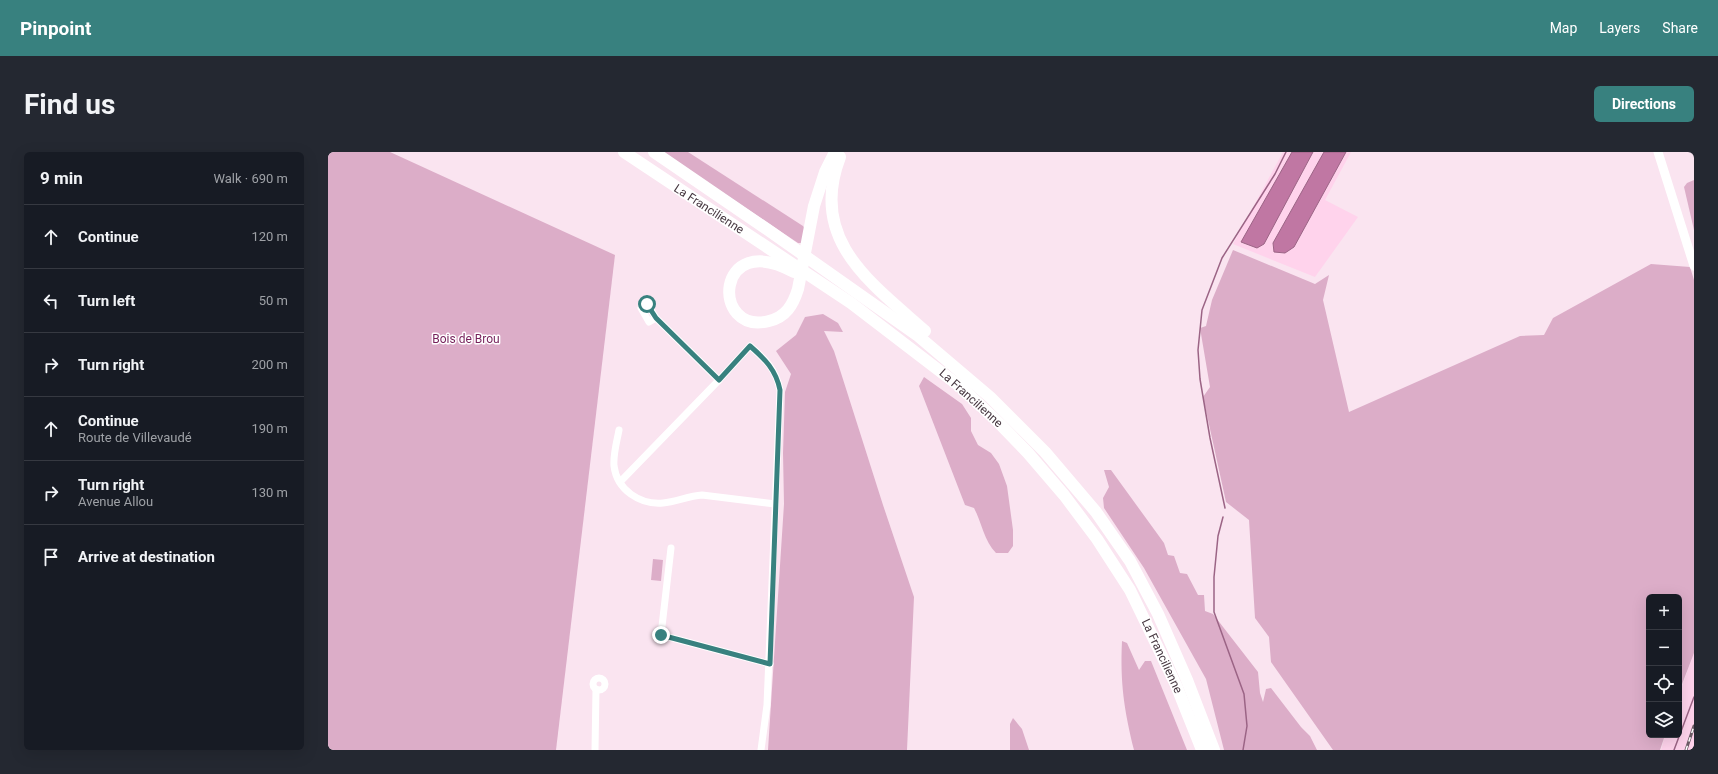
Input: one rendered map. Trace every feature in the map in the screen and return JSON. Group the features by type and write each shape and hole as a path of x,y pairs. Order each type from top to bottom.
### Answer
{"highway":[{"name":"La Francilienne","path":"624,152 811,275 922,356 962,388 1019,443 1064,496 1097,539 1130,590 1176,685 1202,750"},
{"name":"La Francilienne","path":"654,152 901,322 956,366 1015,421 1045,452 1096,512 1130,561 1158,614 1214,750"},
{"path":"811,275 796,274 771,262 756,261 748,263 735,273 731,280 728,292 731,304 738,314 748,321 758,323 773,320 786,312 795,301 798,289 808,241 818,194 835,152"},
{"path":"841,152 832,182 831,204 832,218 840,240 847,253 859,269 876,287 952,356 956,366"}],"main road":[{"path":"1658,152 1693,264"}],"street":[{"path":"656,318 719,380"},
{"path":"620,482 750,346 768,361 774,370 780,390 768,705 761,750"},
{"path":"619,430 614,468 620,482 633,496 640,500 650,503 672,502 682,497 702,495 775,504"},
{"path":"671,548 661,635 770,664"},
{"path":"595,750 596,689"}],"shaded area":[{"path":"1283,152 1351,152 1325,200 1358,217 1315,277 1233,244"},
{"path":"1292,152 1313,152 1264,244 1257,248 1241,242"},
{"path":"1324,152 1346,152 1294,247 1285,253 1274,252 1273,243"},
{"path":"1694,653 1694,750 1661,750 1664,738 1682,738 1682,686"}],"green space":[{"name":"Bois de Brou","path":"328,152 390,152 615,255 556,750 328,750"},
{"path":"662,152 688,152 803,226 806,231 804,243 798,243"},
{"path":"1694,180 1694,230 1684,187 1687,183"},
{"path":"1233,250 1315,284 1329,275 1323,300 1349,412 1520,336 1544,335 1553,318 1651,264 1690,267 1694,280 1694,653 1682,684 1682,594 1646,594 1646,738 1664,738 1660,750 1333,750 1271,662 1269,637 1255,618 1249,520 1226,502 1203,397 1210,387 1200,328 1206,326 1212,300"},
{"path":"823,314 838,323 843,332 824,331 834,351 914,597 907,750 768,750 784,504 783,453 785,392 791,374 776,351 796,335 805,317"},
{"path":"924,377 962,404 971,418 971,431 978,445 991,453 999,464 1007,486 1013,530 1013,546 1008,553 996,553 986,537 974,508 965,505 919,386"},
{"path":"1104,470 1111,470 1164,543 1168,555 1174,556 1180,573 1187,574 1198,595 1204,595 1205,611 1213,614 1258,672 1260,693 1263,702 1266,689 1271,688 1301,727 1310,736 1317,750 1224,750 1206,679 1144,568 1104,508 1103,498 1109,487"},
{"path":"653,559 663,560 661,581 651,580"},
{"path":"1122,641 1127,643 1139,670 1145,661 1151,661 1187,750 1134,750 1124,696"},
{"path":"1013,718 1022,729 1029,750 1010,750 1010,724"}],"waterway":[{"path":"1225,508 1210,438 1200,379 1198,350 1202,310 1222,258 1275,174 1286,152"},
{"path":"1223,517 1218,536 1214,577 1214,612 1244,694 1247,726 1243,750"},
{"path":"1674,750 1694,697"}],"railway":[{"path":"1686,750 1694,726"}],"route":[{"path":"647,304 656,318 719,380 750,346 768,361 774,370 780,390 770,664 661,635"}]}
